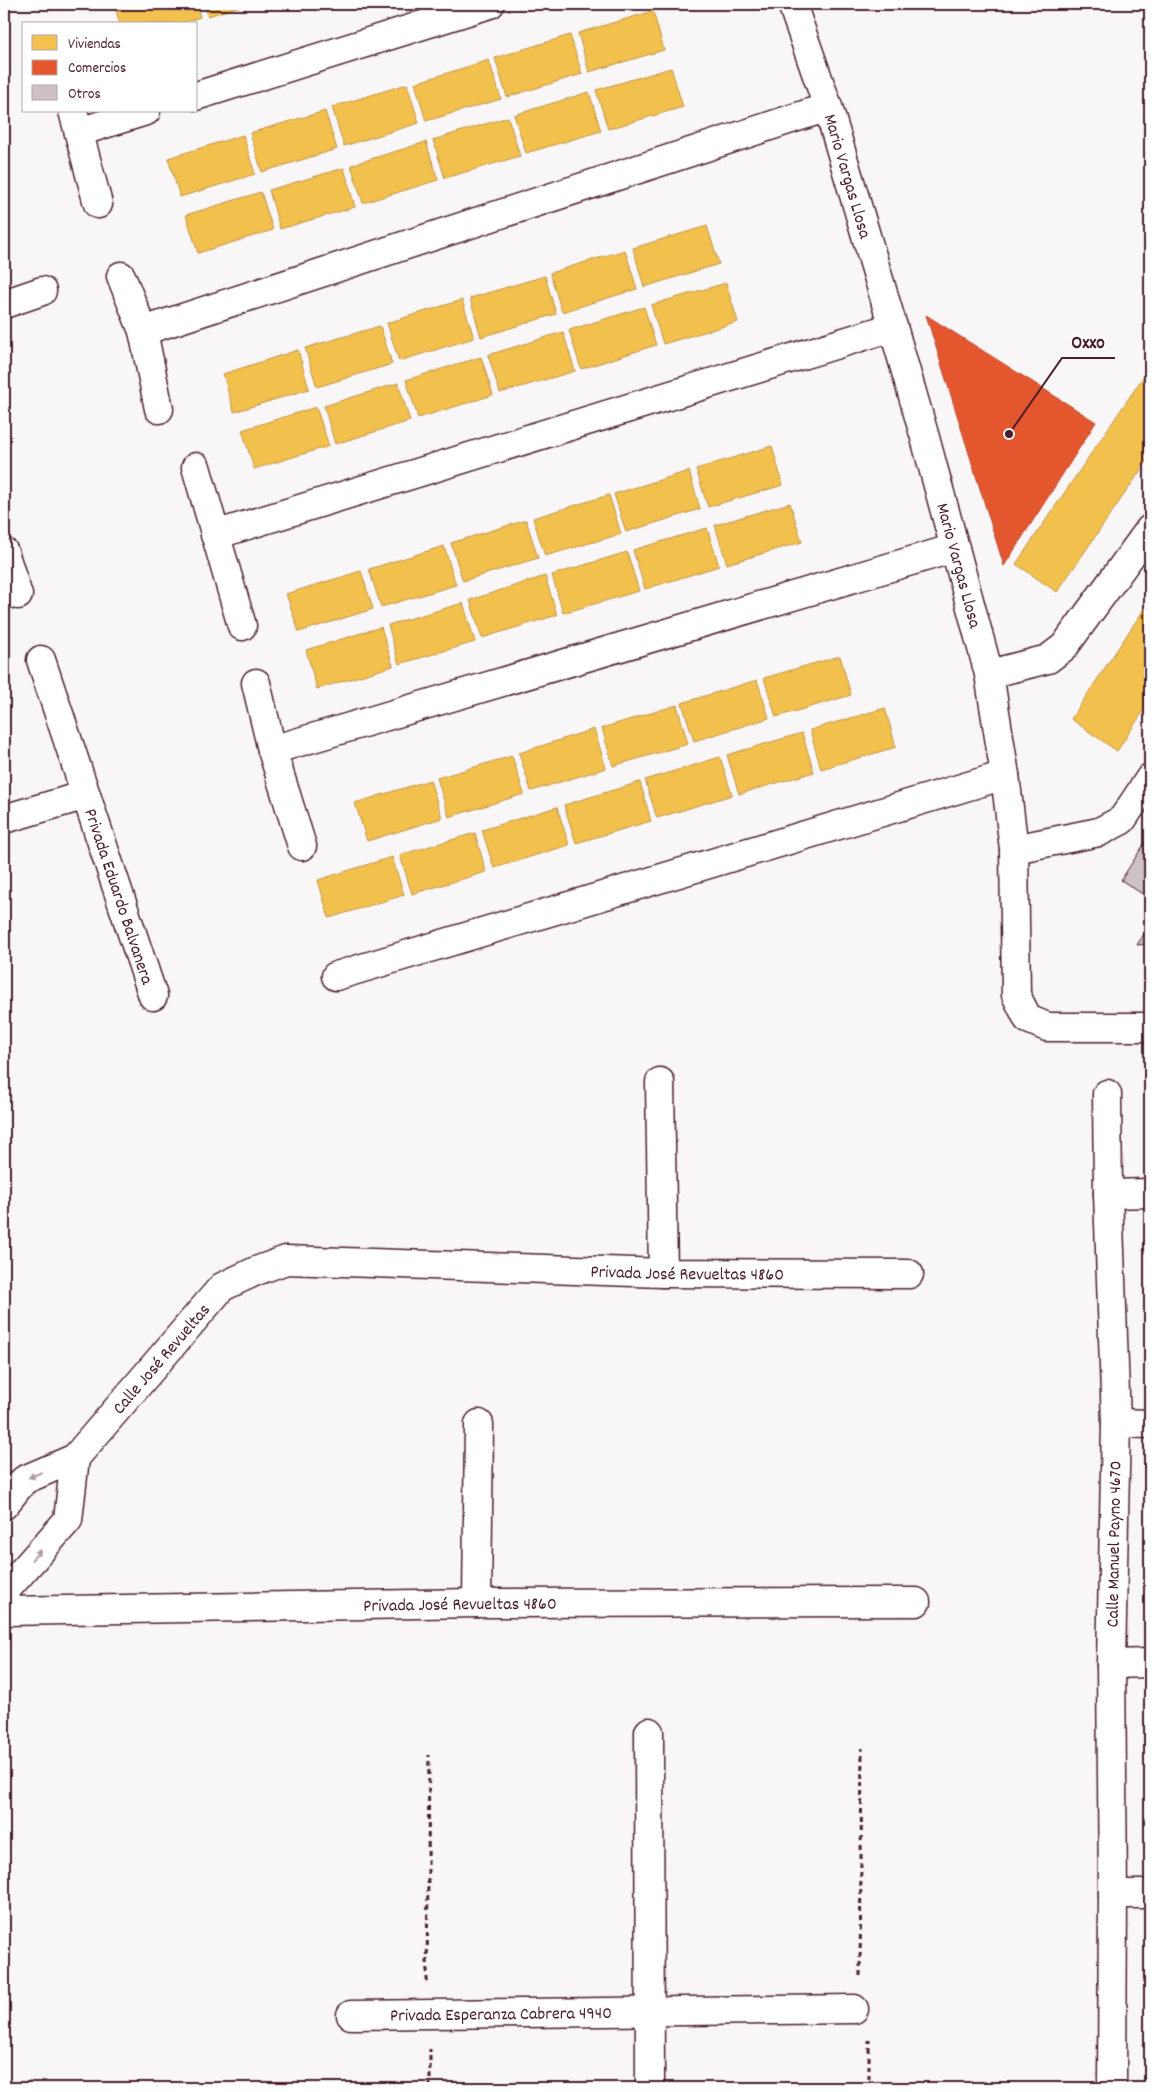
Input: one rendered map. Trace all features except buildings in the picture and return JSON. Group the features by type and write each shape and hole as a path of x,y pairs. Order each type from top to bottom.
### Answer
{"street":[{"path":"198,95 490,4"},
{"name":"Mario Vargas Llosa","path":"792,4 828,107 893,327 990,674 1014,849 1016,995 1028,1020 1047,1028 1150,1027"},
{"path":"143,331 828,107"},
{"path":"98,204 76,122 140,112"},
{"path":"121,276 143,331 159,409"},
{"path":"4,304 42,291"},
{"path":"216,535 893,327"},
{"path":"196,467 242,626"},
{"path":"990,674 1048,659 1064,647 1150,528"},
{"path":"272,750 955,548"},
{"path":"4,552 18,595"},
{"name":"Privada Eduardo Balvanera","path":"41,660 153,996"},
{"path":"256,682 272,750 302,846"},
{"path":"336,976 1005,775"},
{"path":"1014,849 1099,832 1122,820 1150,778"},
{"path":"4,818 86,795"},
{"path":"660,1082 663,1273"},
{"name":"Calle Manuel Payno 4670","path":"1107,1094 1108,1194 1116,1423 1111,1664 1112,2088"},
{"path":"1108,1194 1150,1193"},
{"name":"Privada José Revueltas 4860","path":"256,1271 286,1260 663,1273 909,1274"},
{"name":"Calle José Revueltas","path":"4,1504 24,1480 75,1458 222,1287 256,1271"},
{"path":"1116,1423 1150,1424"},
{"path":"477,1603 480,1424"},
{"path":"4,1592 68,1520 75,1458"},
{"name":"Privada José Revueltas 4860","path":"4,1611 477,1603 916,1602"},
{"path":"1111,1664 1150,1663"},
{"path":"649,1732 650,2088"},
{"path":"1113,1894 1150,1894"},
{"name":"Privada Esperanza Cabrera 4940","path":"350,2015 854,2009"}],"path":[{"path":"860,1979 862,1748"},
{"path":"426,1987 429,1755"},
{"path":"869,2040 869,2088"},
{"path":"430,2049 430,2088"}],"place":[{"name":"Oxxo","path":"1009,434"}]}
